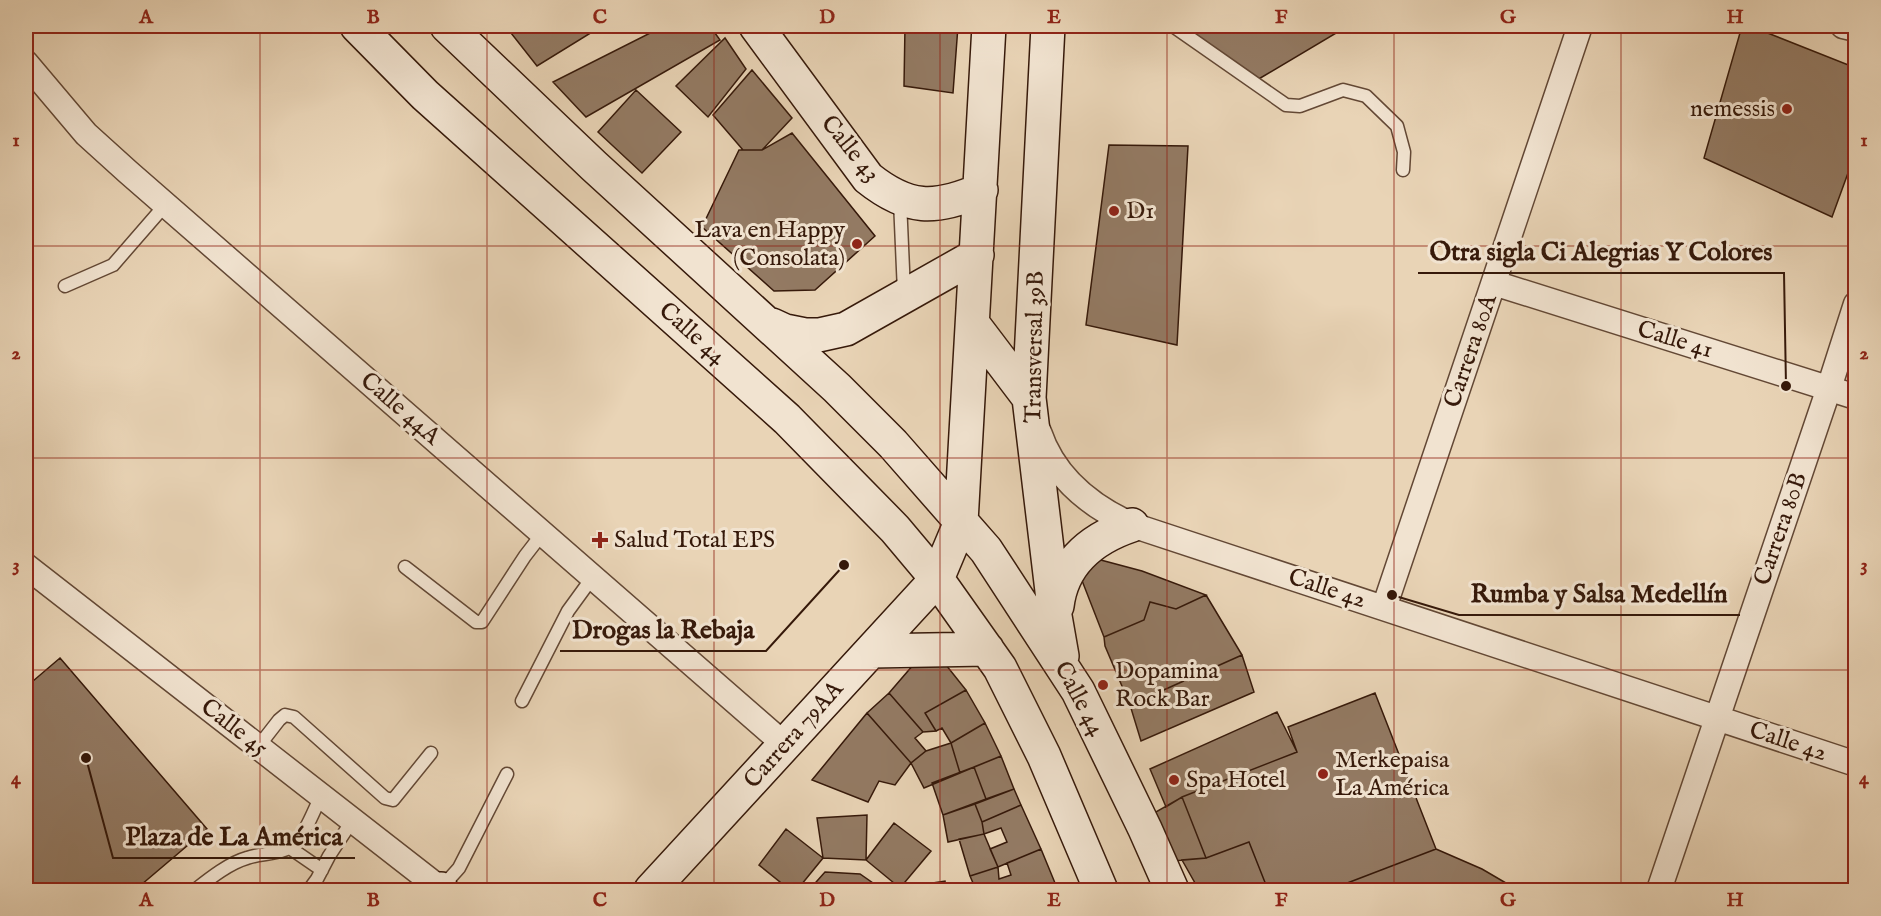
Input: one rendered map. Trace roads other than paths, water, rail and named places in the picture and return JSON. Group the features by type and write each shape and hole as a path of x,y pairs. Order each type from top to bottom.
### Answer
{"main road":[{"name":"Calle 44","path":"357,26 424,95 787,419 895,529 936,579 1060,752 1088,810 1119,891"},
{"name":"Calle 44","path":"447,26 594,166 837,387 893,444 986,550 1078,690 1130,797 1167,889"},
{"name":"Calle 43","path":"756,26 868,178 884,190 900,199 919,204 957,201 981,190"},
{"path":"871,651 986,647 963,580 961,522 989,26"},
{"name":"Transversal 39B","path":"1048,26 1029,398 1055,616 1064,667"},
{"path":"767,323 786,331 805,335 832,333 858,323 976,255"},
{"path":"973,324 1029,398"},
{"name":"Calle 44","path":"961,522 1078,724 1167,889"},
{"path":"936,579 961,522"},
{"path":"1055,616 1062,585 1078,557 1102,537 1132,525"},
{"name":"Carrera 79AA","path":"651,891 936,579"},
{"name":"Calle 44","path":"986,647 1044,756 1101,891"}],"street":[{"name":"Carrera 80A","path":"1384,608 1580,26"},
{"path":"1843,26 1856,29"},
{"name":"Calle 44A","path":"26,63 86,134 785,745"},
{"name":"Calle 41","path":"1494,283 1856,397"},
{"name":"Carrera 80B","path":"1659,891 1856,304"},
{"name":"Calle 42","path":"1029,398 1041,439 1063,475 1094,505 1132,525 1856,764"},
{"name":"Calle 45","path":"26,566 441,890"}],"lane":[{"path":"1173,26 1286,105 1300,106 1342,90 1365,96 1397,126 1404,152 1403,170"},
{"path":"900,199 904,296"},
{"path":"65,286 113,265 166,204"},
{"path":"405,567 476,622 482,622 525,555 542,534"},
{"path":"522,701 568,611 592,578"},
{"path":"258,747 279,720 285,715 294,717 385,798 393,800 431,753"},
{"path":"441,890 459,868 507,774"},
{"path":"195,891 212,877 246,858 290,848 301,835 321,796"},
{"path":"309,891 352,821"},
{"path":"290,848 321,870"}],"place":[{"name":"nemessis","path":"1787,109"},
{"name":"D1","path":"1114,211"},
{"name":"Lava en Happy (Consolata)","path":"857,244"},
{"name":"Otra sigla Ci Alegrias Y Colores","path":"1786,386"},
{"name":"Salud Total EPS","path":"600,540"},
{"name":"Drogas la Rebaja","path":"844,565"},
{"name":"Rumba y Salsa Medellín","path":"1392,595"},
{"name":"Dopamina Rock Bar","path":"1103,685"},
{"name":"Plaza de La América","path":"86,758"},
{"name":"Merkepaisa La América","path":"1323,774"},
{"name":"Spa Hotel","path":"1174,780"}]}
